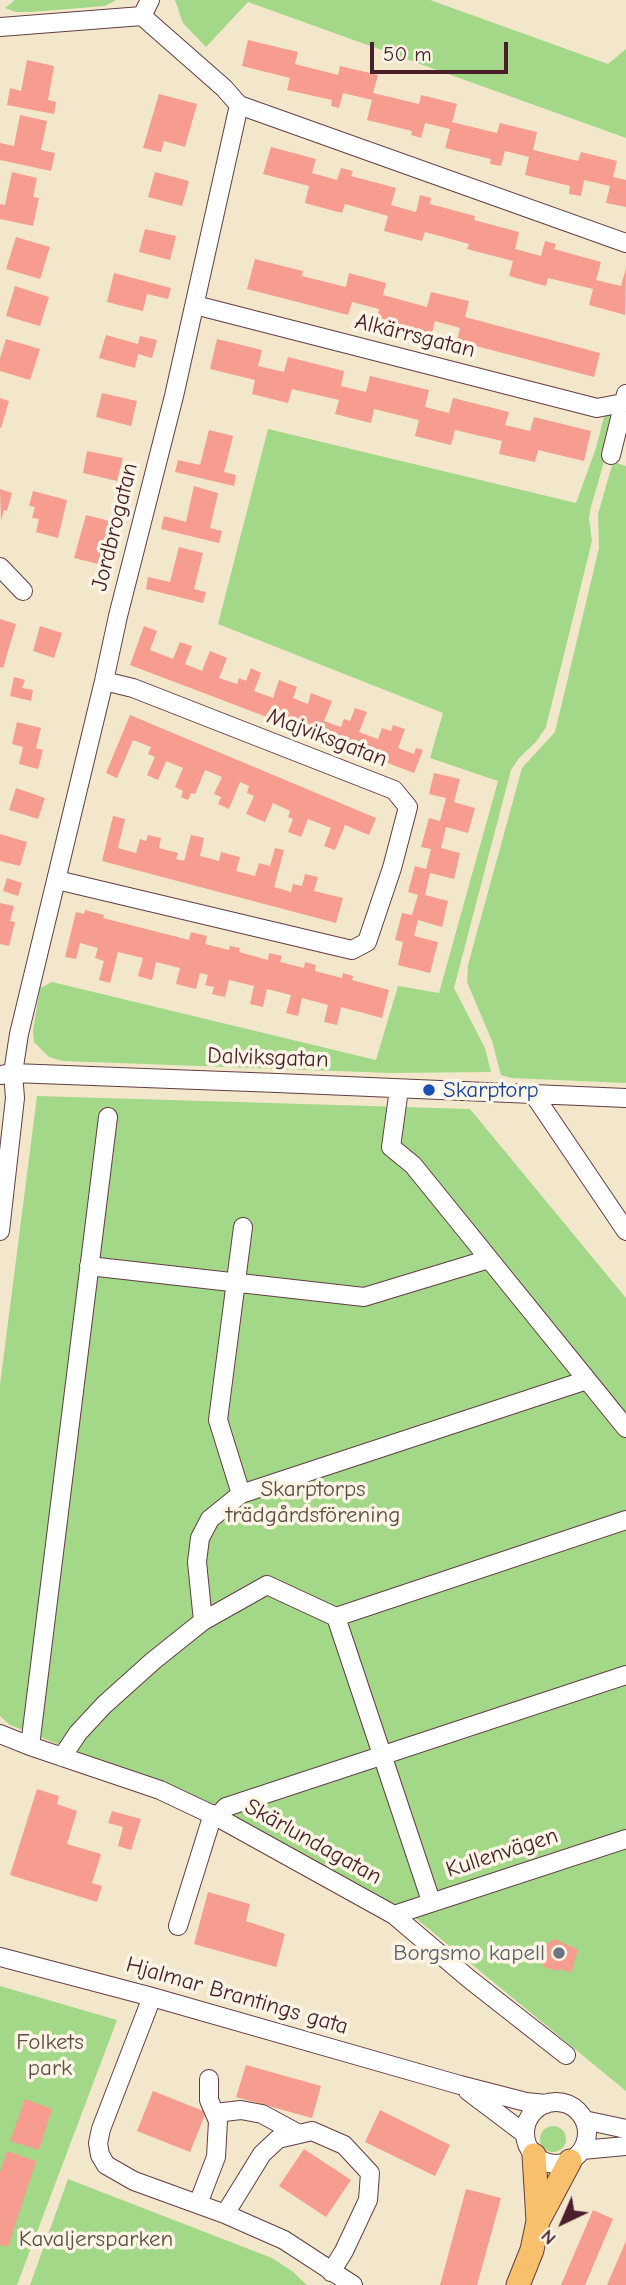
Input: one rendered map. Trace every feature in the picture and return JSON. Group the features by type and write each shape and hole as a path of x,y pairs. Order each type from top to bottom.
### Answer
{"main road":[{"path":"529,2144 538,2221"},
{"path":"518,2285 532,2250 538,2221 576,2155"}],"street":[{"path":"0,27 146,8 239,105 626,243"},
{"name":"Jordbrogatan","path":"0,1231 15,1098 6,1074 19,1034 57,880 118,616 195,305 239,105"},
{"name":"Alkärrsgatan","path":"195,305 597,408 625,398"},
{"name":"Alkärrsgatan","path":"611,455 625,398"},
{"path":"0,567 23,591"},
{"name":"Majviksgatan","path":"57,880 352,950 367,942 392,868 408,807 394,790 133,688 104,681"},
{"name":"Dalviksgatan","path":"6,1074 626,1098"},
{"path":"399,1089 391,1147 413,1165 626,1428"},
{"path":"534,1095 626,1231"},
{"path":"30,1746 108,1117"},
{"path":"241,1494 218,1420 243,1227"},
{"path":"89,1266 363,1297 489,1259"},
{"path":"203,1621 197,1562 200,1538 210,1519 241,1494 587,1380"},
{"path":"62,1758 78,1733 153,1661 203,1621 267,1585 336,1617 626,1520"},
{"path":"336,1617 431,1901"},
{"path":"178,1926 215,1816 226,1807 626,1675"},
{"name":"Skärlundagatan","path":"1,1739 30,1746 160,1790 215,1816 394,1914 468,1978 566,2055"},
{"name":"Kullenvägen","path":"394,1914 626,1839"},
{"name":"Hjalmar Brantings gata","path":"0,1957 152,1997 460,2085 526,2102 568,2104 578,2111 584,2120 626,2129"},
{"path":"152,1997 101,2129 98,2143 100,2155 106,2165 117,2173 225,2214 284,2240 342,2280"},
{"path":"198,2204 216,2157 218,2121 209,2100 209,2079"},
{"name":"Hjalmar Brantings gata","path":"460,2085 529,2144 547,2163 563,2163 576,2155 626,2146"},
{"path":"529,2144 526,2124 537,2108 546,2104"},
{"path":"215,2113 242,2110 262,2114 299,2134"},
{"path":"576,2155 586,2141 584,2120"},
{"path":"225,2214 262,2154 278,2138 312,2131 344,2145 370,2173 368,2200 344,2251 342,2280"}],"green space":[{"path":"15,0 116,0 105,6 31,12 16,12 5,8"},
{"path":"175,0 430,0 608,64 626,49 626,138 248,2 206,47 183,23"},
{"path":"605,413 616,420 591,507 589,518 592,541 546,727 511,770 454,988 485,1048 491,1072 391,1073 63,1061 49,1057 34,1042 33,1030 40,988 52,982 376,1060 398,986 439,993 498,781 430,758 443,713 218,624 268,429 576,503 596,448"},
{"path":"613,462 626,466 626,1083 511,1078 501,1075 492,1041 467,982 468,965 522,768 555,732 599,548 598,514"},
{"name":"Skarptorps trädgårdsförening","path":"37,1096 470,1109 626,1298 626,1836 395,1908 220,1809 10,1725 0,1716 0,1385"},
{"path":"626,1844 626,2091 413,1916"},
{"name":"Folkets park","path":"0,1986 117,2020 17,2285 0,2285"},
{"path":"553,2126 562,2130 566,2139 562,2148 553,2152 544,2148 540,2139 544,2130"},
{"name":"Kavaljersparken","path":"68,2179 272,2258 307,2285 30,2285"}],"building":[{"path":"248,40 298,52 295,64 338,75 340,66 378,75 373,93 419,104 421,95 457,104 452,122 497,133 500,123 537,132 533,150 578,161 581,152 617,161 613,177 626,180 626,207 606,203 610,186 584,180 581,196 569,194 570,186 525,175 529,157 505,151 501,166 490,164 491,159 445,148 450,129 425,123 421,138 411,135 412,131 367,120 372,100 343,93 339,108 331,106 332,100 287,90 290,78 242,66"},
{"path":"27,60 54,66 48,100 56,102 54,114 7,105 10,88 21,91"},
{"path":"159,94 197,104 185,147 164,141 161,152 143,148"},
{"path":"20,115 47,121 41,150 55,153 51,171 0,160 0,143 14,146"},
{"path":"271,147 316,159 312,173 337,180 341,168 353,171 351,176 396,188 391,205 416,212 420,195 431,198 430,204 519,232 515,249 541,256 545,241 556,244 554,249 601,262 596,280 621,286 626,268 625,315 589,305 593,289 548,278 546,286 509,276 513,261 467,249 469,244 425,232 422,241 384,231 388,216 345,204 342,213 305,203 309,186 263,174"},
{"path":"12,172 37,178 33,197 39,198 33,226 0,219 0,204 5,205"},
{"path":"155,172 189,181 182,206 148,197"},
{"path":"145,229 176,236 170,260 139,252"},
{"path":"16,237 50,247 40,279 6,269"},
{"path":"255,259 303,271 302,276 346,287 349,273 386,283 383,295 427,307 431,292 469,301 465,317 600,353 594,377 457,341 460,328 435,321 431,337 376,323 379,309 352,302 348,315 247,289"},
{"path":"114,273 171,288 168,299 147,294 143,311 107,302"},
{"path":"15,286 49,297 40,326 6,316"},
{"path":"106,335 138,344 140,336 157,340 152,358 138,354 135,368 99,358"},
{"path":"6,339 40,349 30,380 0,371 0,358"},
{"path":"217,339 262,350 258,366 284,372 288,357 344,371 341,386 366,392 370,376 429,390 425,407 449,413 453,398 509,412 505,425 530,431 534,417 591,431 584,461 538,450 535,462 499,454 502,441 455,430 451,445 415,436 419,420 374,409 371,423 335,414 339,400 292,389 288,403 252,394 255,380 210,369"},
{"path":"102,393 137,401 131,426 96,417"},
{"path":"0,398 9,401 1,428 0,428"},
{"path":"209,430 233,436 224,472 236,475 234,486 175,472 178,460 200,465"},
{"path":"87,451 123,458 117,481 83,473"},
{"path":"194,486 218,493 210,528 222,531 219,543 161,529 164,516 186,522"},
{"path":"0,489 12,493 1,521"},
{"path":"33,491 67,500 58,538 36,532 39,519 32,518 35,507 29,506"},
{"path":"86,515 113,522 102,565 74,558"},
{"path":"179,547 203,553 194,589 206,592 203,603 146,589 148,577 170,582"},
{"path":"0,619 16,624 3,668 0,667"},
{"path":"40,626 62,633 54,658 33,651"},
{"path":"144,626 157,631 150,650 173,659 180,642 192,646 185,664 202,671 210,651 227,658 219,678 237,684 239,678 246,681 251,668 261,673 254,691 273,698 279,680 297,687 293,698 308,704 311,693 332,701 324,721 341,727 344,719 350,721 355,708 367,712 359,732 378,739 382,728 391,731 393,725 405,729 398,748 414,754 416,748 423,750 414,773 130,665"},
{"path":"14,677 25,680 22,688 33,690 31,701 10,696"},
{"path":"130,715 376,818 369,835 345,825 335,850 324,846 331,828 308,819 301,837 288,832 293,819 288,817 290,811 273,803 265,822 246,814 254,796 247,793 249,786 240,782 229,809 218,804 221,797 214,794 222,777 205,770 195,794 191,793 188,800 181,797 183,791 175,787 183,768 166,761 158,780 147,775 155,757 148,754 151,747 133,740 117,778 106,773"},
{"path":"17,722 41,728 36,748 43,750 38,769 19,764 23,747 12,744"},
{"path":"434,773 460,779 454,802 475,808 468,833 446,827 441,848 460,853 454,879 430,873 425,895 448,901 442,927 418,920 414,936 438,942 430,973 398,965 403,942 395,940 402,913 412,915 418,895 408,892 415,866 426,869 431,849 421,847 429,818 440,821 446,798 429,794"},
{"path":"16,788 45,798 38,819 9,810"},
{"path":"113,816 125,819 118,848 136,853 140,839 146,841 148,835 161,838 159,848 178,853 176,859 184,861 191,835 204,838 200,856 219,861 221,852 240,857 236,871 255,876 259,863 270,866 275,848 284,850 274,887 291,892 293,884 302,886 305,874 318,877 314,891 343,898 336,923 102,861"},
{"path":"0,834 27,842 20,866 0,861"},
{"path":"7,878 22,883 18,896 3,891"},
{"path":"0,903 14,906 10,921 15,922 9,946 0,944"},
{"path":"85,910 104,915 103,918 189,940 191,932 207,936 205,944 229,950 230,946 240,948 239,952 268,960 269,953 282,956 280,962 304,968 305,962 316,965 315,971 342,978 343,973 353,976 352,980 389,990 382,1018 341,1007 337,1025 324,1022 328,1005 302,998 298,1016 286,1013 291,995 267,989 263,1007 250,1004 254,986 229,980 225,997 212,994 214,987 205,985 208,975 200,973 196,989 176,984 180,968 156,962 152,980 138,976 143,958 118,952 110,983 99,980 104,961 95,958 98,948 80,943 76,959 65,957 76,912 84,914"},
{"path":"37,1789 59,1796 57,1804 77,1811 67,1844 101,1854 92,1883 102,1886 97,1902 10,1875"},
{"path":"112,1811 141,1819 131,1850 118,1846 123,1827 108,1823"},
{"path":"208,1892 250,1904 246,1921 285,1934 276,1967 194,1944"},
{"name":"Borgsmo kapell","path":"555,1939 578,1950 571,1973 544,1967 539,1957 545,1945"},
{"path":"246,2065 321,2086 312,2118 236,2097"},
{"path":"153,2091 206,2112 190,2152 137,2131"},
{"path":"25,2099 52,2109 39,2150 10,2141"},
{"path":"380,2110 450,2145 435,2176 365,2142"},
{"path":"304,2149 351,2180 326,2217 279,2186"},
{"path":"7,2151 36,2161 8,2247 0,2245 0,2172"},
{"path":"466,2189 501,2198 477,2285 440,2285"},
{"path":"593,2210 613,2219 585,2285 561,2285"},
{"path":"626,2241 626,2285 607,2285"}],"place":[{"name":"Skarptorp","path":"429,1090"},
{"name":"Borgsmo kapell","path":"559,1953"}]}
